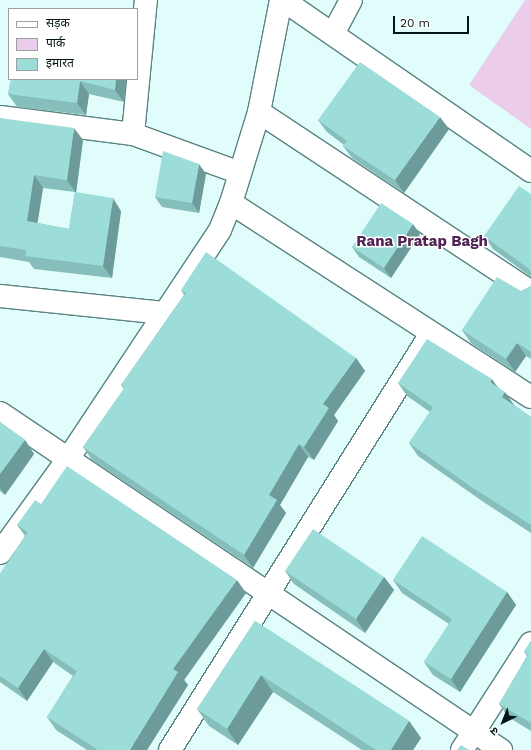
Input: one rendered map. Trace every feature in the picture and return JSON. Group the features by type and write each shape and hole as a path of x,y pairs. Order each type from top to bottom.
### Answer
{"street":[{"path":"133,134 146,0"},
{"path":"0,553 68,459 220,230 231,203 260,112 282,0 531,170"},
{"path":"333,34 351,0"},
{"path":"260,112 531,292"},
{"path":"0,117 133,134 240,173"},
{"path":"231,203 531,397"},
{"path":"0,296 165,313"},
{"path":"170,750 432,333"},
{"path":"0,413 501,750"},
{"path":"462,750 531,643"}],"green space":[{"path":"525,0 531,0 531,129 469,85"}],"building":[{"path":"360,62 440,117 395,180 343,146 347,141 318,120"},
{"path":"11,80 116,80 115,90 80,81 77,103 8,94"},
{"path":"0,118 74,128 67,180 34,175 27,221 69,229 75,192 113,198 103,266 25,256 26,250 0,246"},
{"path":"163,151 199,164 192,203 155,197"},
{"path":"519,186 531,194 531,273 529,269 484,236"},
{"path":"381,203 413,224 384,268 352,247"},
{"path":"206,252 356,358 323,404 329,408 304,447 299,444 269,495 277,500 244,555 83,447 125,387 121,385 186,293 181,290"},
{"path":"497,277 521,291 531,286 531,352 517,343 506,359 462,330"},
{"path":"427,339 492,379 490,382 505,392 502,397 531,417 531,525 473,488 409,443 433,407 398,383"},
{"path":"0,422 25,440 0,474"},
{"path":"67,466 237,580 173,669 178,672 130,750 98,750 47,717 77,671 44,649 18,688 0,676 0,574 28,532 17,525 35,500 41,504"},
{"path":"313,529 384,577 356,619 285,571"},
{"path":"422,536 507,592 451,679 424,662 452,619 393,580"},
{"path":"255,621 409,721 391,750 376,750 261,675 227,729 197,709"},
{"path":"531,641 531,723 499,704 528,655 524,652"},
{"path":"461,745 469,750 457,750"}],"district":[{"name":"Rana Pratap Bagh","path":"422,242"}]}
